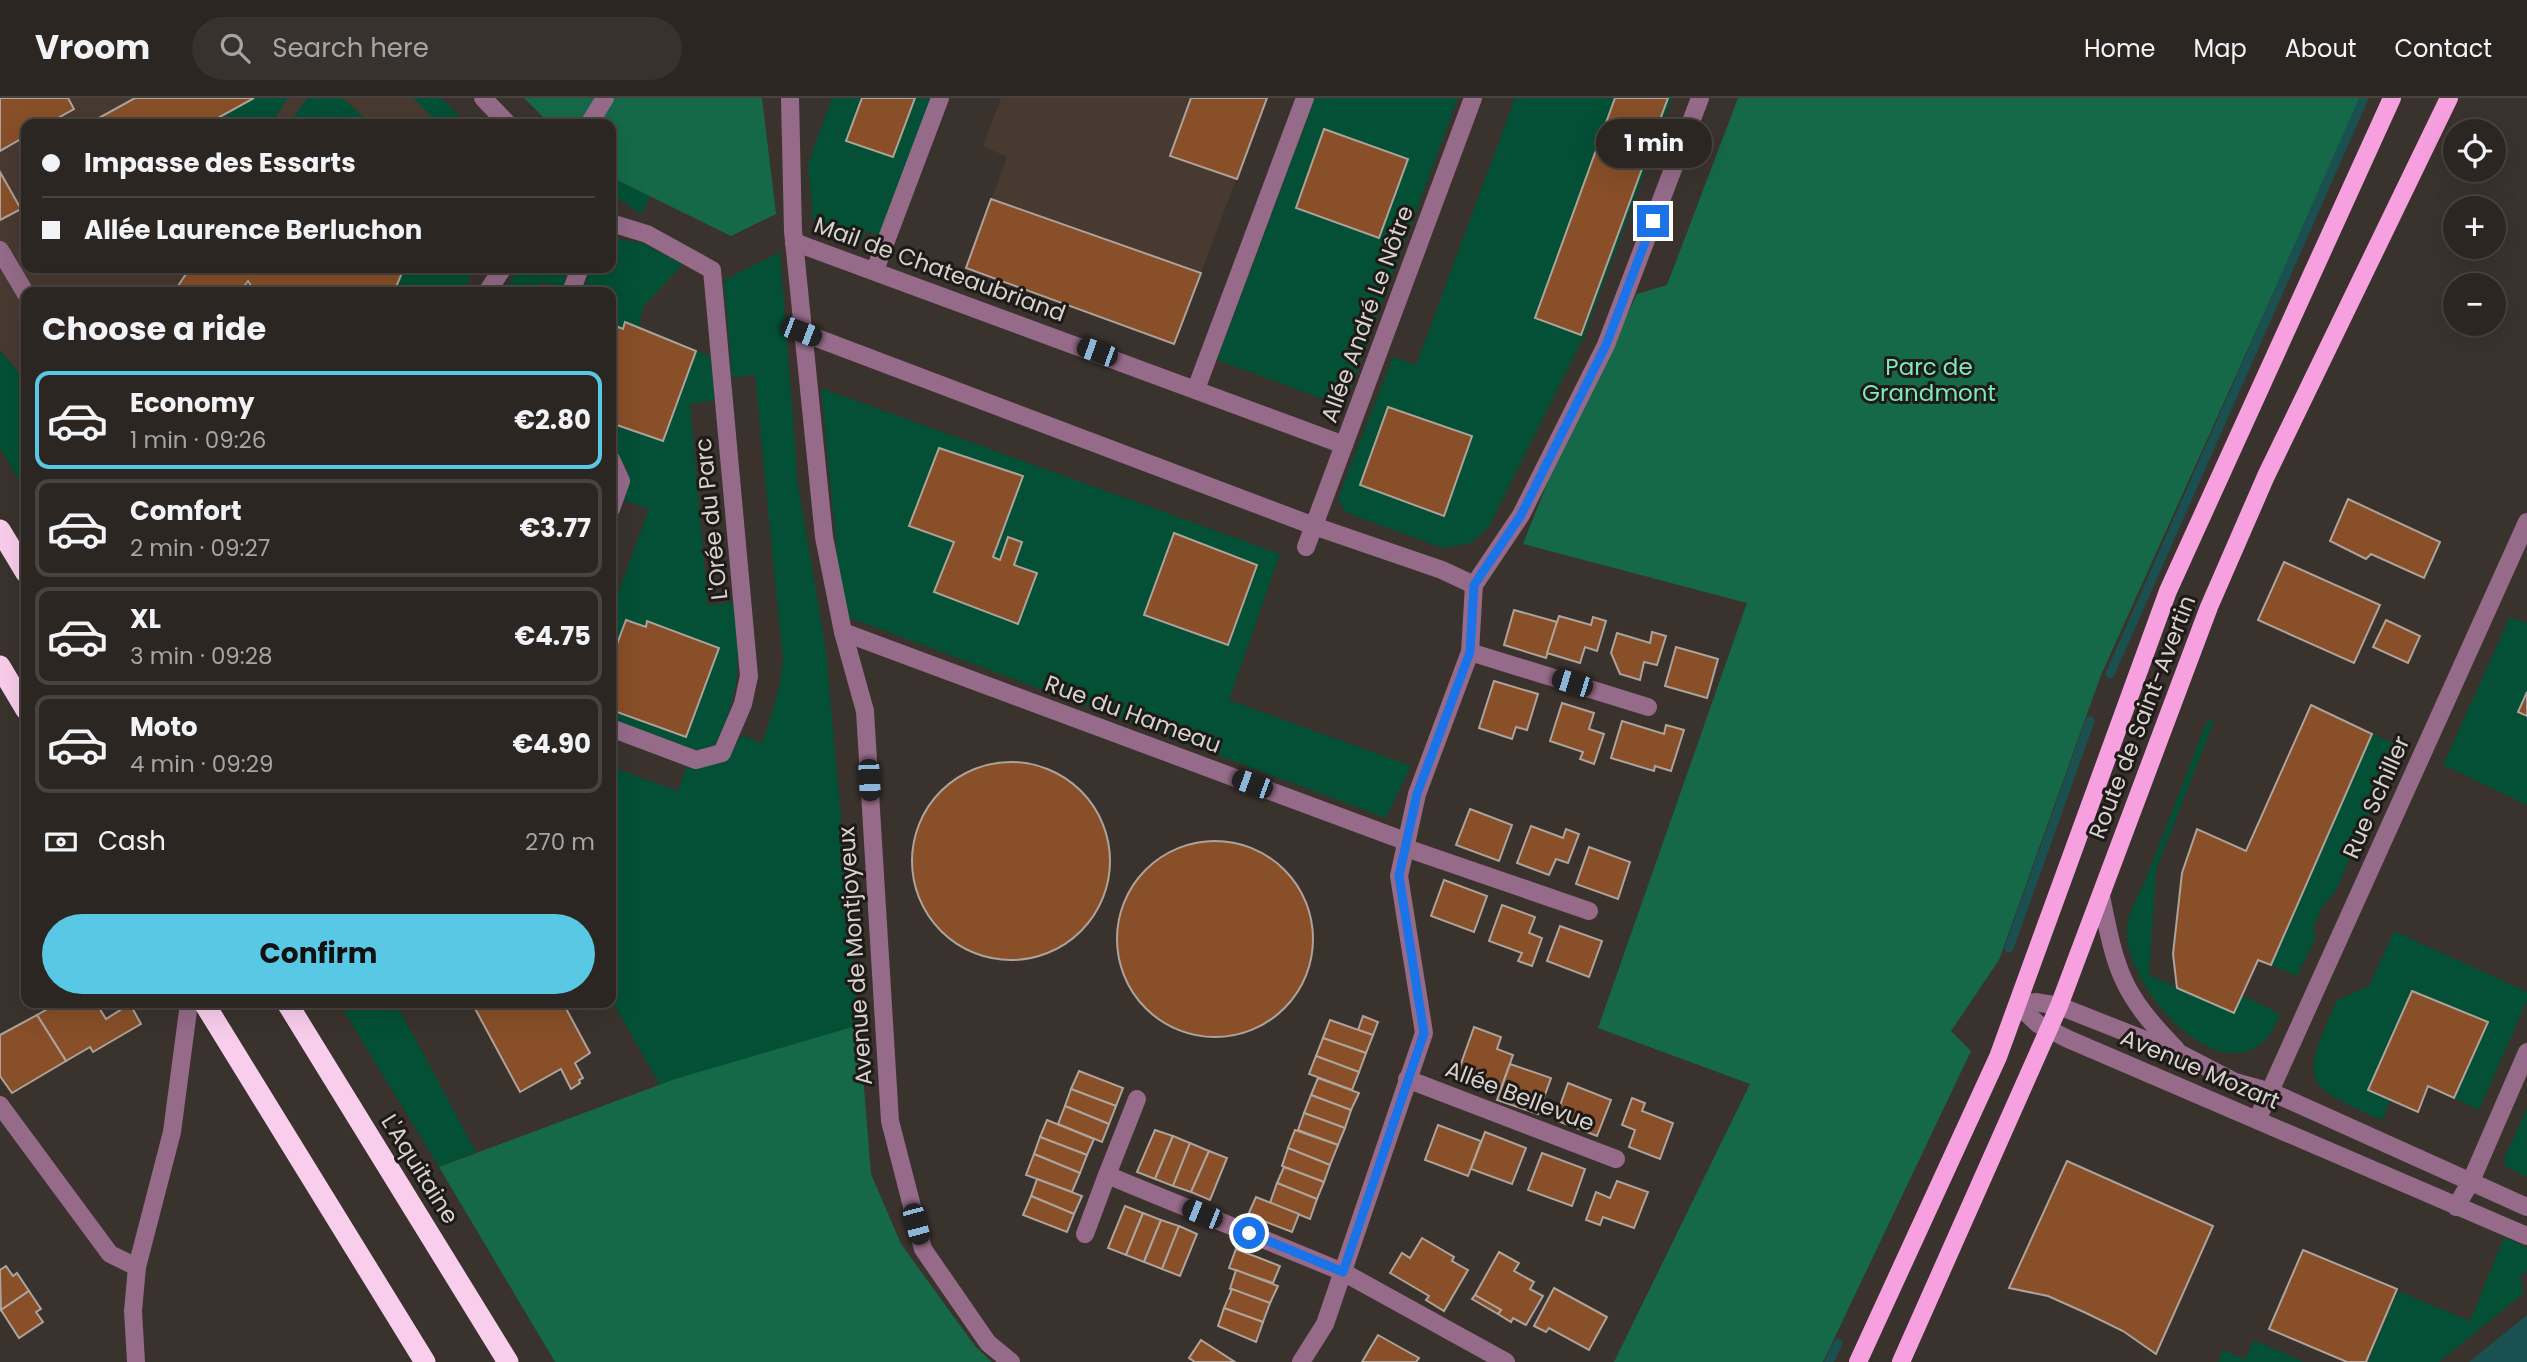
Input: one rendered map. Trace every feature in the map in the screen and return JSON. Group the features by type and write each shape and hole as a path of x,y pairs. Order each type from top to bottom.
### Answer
{"highway":[{"path":"0,530 21,565"},
{"path":"0,666 21,702"},
{"path":"207,1008 425,1362"},
{"name":"L'Aquitaine","path":"290,1008 508,1362"}],"main road":[{"name":"Route de Saint-Avertin","path":"1858,1362 1993,1069 2168,591 2392,98"},
{"name":"Route de Saint-Avertin","path":"1901,1362 2059,1006 2209,607 2266,476 2449,98"}],"street":[{"path":"483,98 503,119"},
{"path":"592,119 606,98"},
{"path":"790,106 807,98"},
{"path":"875,270 940,98"},
{"path":"1196,389 1305,98"},
{"name":"Allée André Le Nôtre","path":"1306,547 1473,98"},
{"path":"801,332 1314,526 1442,570 1474,585 1521,515 1606,345 1700,98"},
{"name":"Avenue de Montjoyeux","path":"790,106 794,242 801,332 824,537 843,632 865,711 890,1121 923,1249 988,1343 1011,1362"},
{"name":"L'Orée du Parc","path":"616,225 647,234 712,270 749,676 743,704 722,752 696,760 616,729"},
{"name":"Mail de Chateaubriand","path":"794,242 1344,445"},
{"path":"0,250 22,287"},
{"path":"616,470 621,481 616,495"},
{"name":"Rue Schiller","path":"2258,1121 2527,522"},
{"name":"Allée Bellevue","path":"1301,1362 1325,1324 1424,1033 1399,876 1417,794 1470,652 1474,585"},
{"name":"Rue du Hameau","path":"843,632 1405,845"},
{"path":"1470,652 1648,707"},
{"path":"1405,845 1589,911"},
{"name":"Avenue Mozart","path":"2101,896 2116,968 2142,1015 2180,1054"},
{"name":"Avenue Mozart","path":"2018,1005 2035,1002 2059,1006 2180,1054 2235,1082 2271,1092 2527,1207"},
{"name":"Avenue Mozart","path":"2018,1005 2049,1030 2527,1236"},
{"path":"136,1362 133,1311 137,1267 172,1132 188,1008"},
{"path":"2456,1207 2471,1181 2527,1052"},
{"name":"Allée Bellevue","path":"1407,1079 1616,1159"},
{"path":"1085,1234 1137,1099"},
{"path":"0,1105 110,1254 137,1267"},
{"path":"1107,1175 1343,1272 1506,1362"}],"shaded area":[{"path":"0,98 441,98 462,119 21,119 21,273 474,273 464,287 21,287 21,376 0,350"},
{"path":"1001,98 1267,98 1174,344 966,268 1007,157 983,146"}],"green space":[{"path":"254,98 288,98 274,119 217,119"},
{"path":"307,98 343,98 362,116 360,119 292,119"},
{"path":"413,98 441,98 462,119 434,119"},
{"path":"524,98 762,98 776,214 731,236 616,179 616,119 545,119"},
{"path":"832,98 931,98 880,236 866,231 860,243 826,232 813,220 808,164"},
{"path":"1315,98 1458,98 1344,407 1217,360"},
{"path":"1515,98 1672,98 1584,336 1488,528 1471,543 1443,548 1350,514 1344,510 1338,498 1393,357 1416,365"},
{"name":"Parc de Grandmont","path":"1738,98 2361,98 2101,675 1999,960 1951,1031 1971,1051 1823,1362 1614,1362 1750,1084 1598,1028 1747,603 1523,544 1552,471 1637,294 1667,285"},
{"path":"616,179 650,196 641,214 616,196"},
{"path":"616,240 642,243 683,264 643,307 639,328 710,356 715,400 690,404 708,605 736,602 738,660 734,693 723,727 714,747 699,751 616,721 616,598 649,509 624,500 629,483 627,469 616,453 616,287 584,287 589,273 616,273"},
{"path":"780,252 798,486 826,650 859,1025 660,1085 616,1008 616,769 678,791 687,766 695,769 729,759 741,735 762,743 778,692 783,661 755,375 732,377 724,280"},
{"path":"402,273 474,273 464,287 396,287"},
{"path":"516,273 567,273 563,287 542,281 540,287 507,287"},
{"path":"0,350 21,376 21,484 0,448"},
{"path":"821,388 1280,554 1229,700 1411,766 1386,818 843,615"},
{"path":"2510,617 2527,623 2527,692 2518,712 2527,716 2527,805 2443,765"},
{"path":"2215,719 2156,870 2149,975 2234,1013 2242,995 2280,1014 2267,1038 2243,1052 2220,1051 2197,1040 2174,1022 2155,1000 2139,974 2129,950 2127,928 2206,723"},
{"path":"2372,734 2400,746 2335,892 2322,907 2313,928 2315,939 2297,976 2271,965"},
{"path":"2394,931 2527,992 2527,1001 2479,1110 2454,1098 2488,1022 2413,991 2368,1089 2390,1100 2382,1120 2335,1097 2322,1087 2315,1077 2317,1048 2337,1000 2369,986"},
{"path":"342,1008 399,1008 476,1152 439,1167"},
{"path":"859,1025 871,1174 901,1244 975,1346 992,1362 555,1362 439,1167 675,1079"},
{"path":"2527,1107 2527,1177 2505,1166 2504,1160"},
{"path":"2504,1237 2527,1248 2527,1272 2520,1275 2523,1294 2439,1362 2368,1362 2398,1291 2470,1321"},
{"path":"2254,1340 2304,1362 2218,1362 2223,1350 2245,1359"}],"water":[{"path":"2527,1315 2527,1362 2469,1362"}],"building":[{"path":"0,98 68,98 74,109 56,119 21,119 21,139 0,151"},
{"path":"135,98 254,98 216,119 97,119"},
{"path":"862,98 915,98 893,157 846,141"},
{"path":"1191,98 1267,98 1237,179 1170,156"},
{"path":"1615,98 1668,98 1581,335 1535,318"},
{"path":"1324,129 1408,159 1379,238 1296,208"},
{"path":"0,172 21,209 0,220"},
{"path":"991,199 1201,273 1174,344 966,268"},
{"path":"187,273 402,273 396,287 252,287 248,281 244,287 177,287"},
{"path":"625,322 696,351 663,441 616,425 616,326 623,329"},
{"path":"1388,407 1472,436 1444,516 1360,485"},
{"path":"939,448 1023,476 993,557 1000,560 1008,537 1022,542 1014,565 1037,573 1018,624 934,592 954,542 909,526"},
{"path":"2348,499 2440,542 2424,578 2371,554 2366,559 2330,541"},
{"path":"1174,533 1257,565 1228,645 1144,615"},
{"path":"2284,562 2380,605 2354,663 2258,620"},
{"path":"1514,610 1557,622 1546,658 1504,645"},
{"path":"1559,616 1591,625 1593,617 1606,621 1597,651 1585,647 1580,663 1547,653"},
{"path":"626,620 646,627 647,621 719,648 686,737 616,712 616,647"},
{"path":"2386,620 2420,636 2408,663 2373,647"},
{"path":"1652,632 1666,636 1657,665 1644,662 1640,680 1620,674 1611,653 1617,633 1650,643"},
{"path":"1676,647 1718,659 1707,698 1665,686"},
{"path":"1494,681 1538,694 1527,730 1516,727 1512,739 1479,728"},
{"path":"2527,692 2527,716 2518,712"},
{"path":"1562,703 1594,713 1589,729 1604,734 1594,764 1580,759 1583,752 1550,741"},
{"path":"2311,705 2372,734 2271,965 2258,960 2234,1013 2177,988 2173,954 2182,873 2197,829 2246,851"},
{"path":"1622,721 1664,734 1666,725 1684,730 1671,771 1655,766 1654,771 1611,758"},
{"path":"1011,762 1030,763 1049,769 1066,778 1081,791 1094,806 1103,823 1109,842 1109,880 1103,899 1094,916 1081,931 1066,944 1049,953 1030,959 1011,960 992,959 973,953 956,944 941,931 928,916 919,899 913,880 912,861 913,842 919,823 928,806 941,791 956,778 973,769 992,763"},
{"path":"1470,809 1512,825 1499,861 1456,845"},
{"path":"1531,826 1563,838 1566,829 1579,834 1568,863 1556,859 1549,875 1517,863"},
{"path":"1215,841 1253,848 1270,857 1284,870 1297,884 1306,901 1313,939 1306,977 1297,994 1284,1008 1270,1021 1253,1030 1215,1037 1177,1030 1160,1021 1146,1008 1133,994 1124,977 1117,939 1124,901 1133,884 1146,870 1160,857 1177,848"},
{"path":"1589,847 1630,862 1618,899 1576,884"},
{"path":"1444,880 1487,896 1474,932 1431,916"},
{"path":"1502,905 1535,917 1529,933 1542,938 1532,966 1518,961 1522,953 1489,941"},
{"path":"1560,926 1602,941 1589,977 1547,961"},
{"path":"2412,991 2488,1022 2454,1098 2428,1086 2418,1112 2368,1090"},
{"path":"49,1008 99,1008 106,1019 124,1008 132,1008 141,1024 93,1052 90,1047 66,1061 37,1015"},
{"path":"475,1008 566,1008 590,1053 575,1063 583,1078 571,1089 561,1069 520,1092"},
{"path":"37,1015 66,1061 12,1093 0,1076 0,1035"},
{"path":"1363,1016 1378,1022 1373,1035 1358,1030"},
{"path":"1330,1020 1373,1035 1366,1053 1323,1038"},
{"path":"1474,1027 1501,1037 1497,1049 1513,1055 1500,1091 1457,1075"},
{"path":"1323,1038 1366,1053 1359,1072 1316,1056"},
{"path":"1316,1056 1359,1072 1352,1090 1309,1074"},
{"path":"1510,1064 1551,1078 1538,1114 1497,1100"},
{"path":"1079,1071 1123,1088 1116,1106 1071,1089"},
{"path":"1318,1078 1359,1093 1351,1110 1311,1095"},
{"path":"1568,1083 1611,1100 1597,1136 1555,1120"},
{"path":"1071,1089 1116,1106 1109,1124 1065,1106"},
{"path":"1311,1095 1351,1110 1345,1128 1304,1113"},
{"path":"1632,1098 1645,1103 1642,1111 1673,1123 1660,1159 1629,1147 1635,1130 1622,1125"},
{"path":"1065,1106 1109,1124 1102,1142 1058,1124"},
{"path":"1304,1113 1345,1128 1338,1145 1298,1130"},
{"path":"1047,1120 1094,1139 1087,1155 1040,1137"},
{"path":"1438,1125 1481,1141 1468,1176 1425,1160"},
{"path":"1155,1130 1173,1136 1155,1179 1137,1172"},
{"path":"1295,1130 1338,1145 1330,1165 1288,1148"},
{"path":"1485,1132 1526,1148 1512,1184 1471,1169"},
{"path":"1173,1136 1190,1143 1173,1186 1155,1179"},
{"path":"1040,1137 1087,1155 1080,1173 1034,1154"},
{"path":"1190,1143 1209,1151 1191,1192 1173,1186"},
{"path":"1288,1148 1330,1165 1324,1182 1282,1166"},
{"path":"1209,1151 1227,1158 1210,1200 1191,1192"},
{"path":"1542,1153 1585,1169 1572,1206 1528,1190"},
{"path":"1034,1154 1080,1173 1072,1192 1026,1175"},
{"path":"2067,1161 2213,1226 2156,1354 2123,1331 2086,1313 2048,1296 2009,1288"},
{"path":"1284,1167 1324,1182 1317,1199 1277,1183"},
{"path":"1037,1179 1082,1196 1074,1214 1031,1196"},
{"path":"1617,1181 1648,1192 1634,1228 1603,1217 1600,1225 1586,1220 1596,1192 1610,1198"},
{"path":"1277,1183 1317,1199 1310,1219 1270,1203"},
{"path":"1031,1196 1074,1214 1067,1232 1023,1215"},
{"path":"1256,1197 1299,1214 1292,1232 1248,1215"},
{"path":"1125,1206 1143,1213 1126,1255 1108,1248"},
{"path":"1143,1213 1161,1220 1144,1262 1126,1255"},
{"path":"1161,1220 1179,1226 1162,1269 1144,1262"},
{"path":"1179,1226 1197,1234 1180,1276 1162,1269"},
{"path":"1422,1238 1454,1257 1452,1261 1468,1270 1444,1311 1426,1300 1429,1296 1390,1273 1402,1253 1410,1258"},
{"path":"1236,1249 1280,1266 1273,1283 1229,1268"},
{"path":"2303,1250 2397,1289 2366,1362 2347,1362 2269,1329"},
{"path":"1499,1252 1519,1263 1514,1271 1534,1282 1530,1289 1543,1296 1526,1325 1513,1318 1511,1322 1498,1314 1501,1310 1475,1295"},
{"path":"6,1266 13,1276 17,1273 29,1291 1,1310 0,1270"},
{"path":"1236,1270 1278,1286 1270,1303 1230,1289"},
{"path":"1554,1288 1607,1317 1589,1350 1549,1328 1546,1332 1534,1326"},
{"path":"1232,1289 1270,1303 1263,1322 1224,1308"},
{"path":"29,1291 41,1309 36,1312 43,1322 19,1338 1,1310"},
{"path":"1475,1295 1501,1310 1498,1314 1472,1299"},
{"path":"1224,1308 1263,1322 1256,1342 1218,1326"},
{"path":"1378,1335 1419,1358 1416,1362 1362,1362"},
{"path":"1201,1340 1235,1362 1195,1362 1189,1358"}],"waterway":[{"path":"2110,674 2364,98"},
{"path":"2009,948 2090,721"},
{"path":"1829,1362 1838,1343"}],"route":[{"path":"1249,1233 1343,1272 1424,1033 1399,876 1417,794 1470,652 1474,585 1521,515 1606,345 1653,221"}]}
